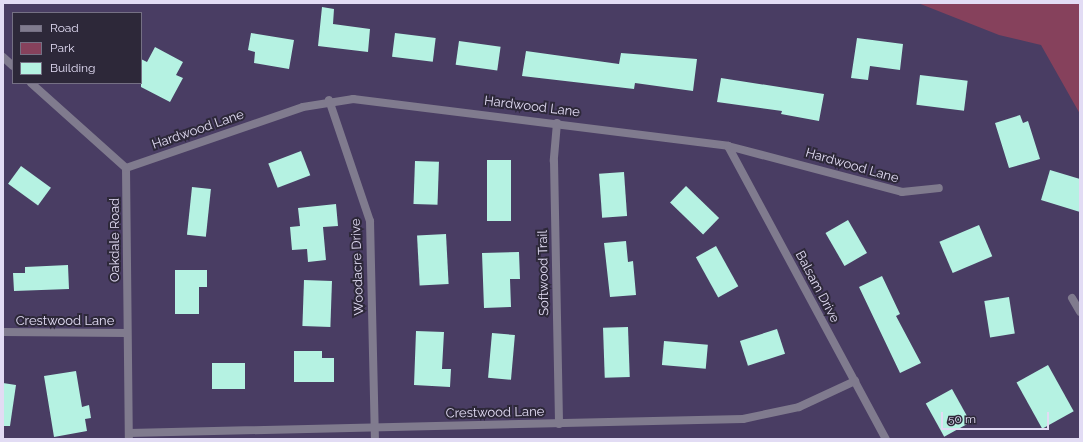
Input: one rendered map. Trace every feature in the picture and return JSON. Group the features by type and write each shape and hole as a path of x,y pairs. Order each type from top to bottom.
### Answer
{"street":[{"path":"3,57 12,65"},
{"path":"32,84 126,168"},
{"name":"Hardwood Lane","path":"126,168 330,100 382,101 728,146 893,190 910,192 939,188"},
{"name":"Woodacre Drive","path":"330,100 370,221 375,439"},
{"name":"Softwood Trail","path":"557,123 554,161 559,424"},
{"name":"Balsam Drive","path":"728,146 886,439"},
{"name":"Oakdale Road","path":"126,168 129,436"},
{"path":"1072,298 1080,312"},
{"name":"Crestwood Lane","path":"3,332 127,333"},
{"name":"Crestwood Lane","path":"129,436 559,424 763,416 799,407 855,381"}],"green space":[{"path":"918,3 1080,3 1080,114 1041,45 999,35"}],"building":[{"path":"322,7 334,9 333,24 370,29 368,52 318,46"},
{"path":"251,33 294,40 289,69 254,63 255,52 248,50"},
{"path":"395,33 436,38 433,62 392,57"},
{"path":"857,38 903,44 900,70 870,66 868,80 851,78"},
{"path":"459,41 501,47 497,71 456,65"},
{"path":"155,47 183,62 176,75 183,78 170,102 141,87 142,60 147,62"},
{"path":"526,51 619,64 621,53 697,59 693,91 635,83 634,89 522,76"},
{"path":"920,75 968,81 964,111 916,105"},
{"path":"721,78 824,94 819,121 781,114 782,111 717,102"},
{"path":"1020,115 1023,123 1028,121 1040,159 1009,168 995,123"},
{"path":"301,151 310,175 278,188 268,164"},
{"path":"487,160 511,160 511,221 487,221"},
{"path":"415,161 439,162 437,205 413,204"},
{"path":"21,166 51,188 38,206 8,184"},
{"path":"1050,170 1080,179 1080,212 1041,200"},
{"path":"624,172 627,216 602,218 599,174"},
{"path":"686,186 719,218 703,234 670,203"},
{"path":"192,187 211,189 206,237 187,235"},
{"path":"336,204 338,226 323,227 326,260 308,262 307,249 292,250 290,227 300,226 298,208"},
{"path":"848,220 867,253 844,266 825,233"},
{"path":"979,225 992,256 953,273 939,242"},
{"path":"446,234 449,284 420,285 417,236"},
{"path":"626,241 628,262 633,261 636,295 610,297 604,243"},
{"path":"716,246 738,286 718,297 696,257"},
{"path":"519,252 520,279 510,279 511,307 484,308 482,253"},
{"path":"68,265 69,289 14,291 13,273 25,273 25,267"},
{"path":"175,270 207,270 207,287 199,287 199,314 175,314"},
{"path":"882,276 900,314 896,316 921,363 900,373 859,287"},
{"path":"304,280 332,281 330,327 302,326"},
{"path":"1009,297 1015,334 990,337 984,301"},
{"path":"628,327 630,377 605,378 603,328"},
{"path":"777,329 785,354 748,366 740,341"},
{"path":"416,331 444,332 442,369 451,369 450,387 414,385"},
{"path":"492,333 515,335 511,380 488,378"},
{"path":"664,341 708,345 706,369 662,365"},
{"path":"294,351 322,351 322,358 334,358 334,382 294,382"},
{"path":"212,363 245,363 245,389 212,389"},
{"path":"1048,365 1074,411 1042,429 1017,382"},
{"path":"76,371 82,407 89,405 91,418 85,419 87,431 54,437 44,376"},
{"path":"3,383 16,385 10,426 3,426"},
{"path":"952,389 970,422 944,437 926,404"}]}
